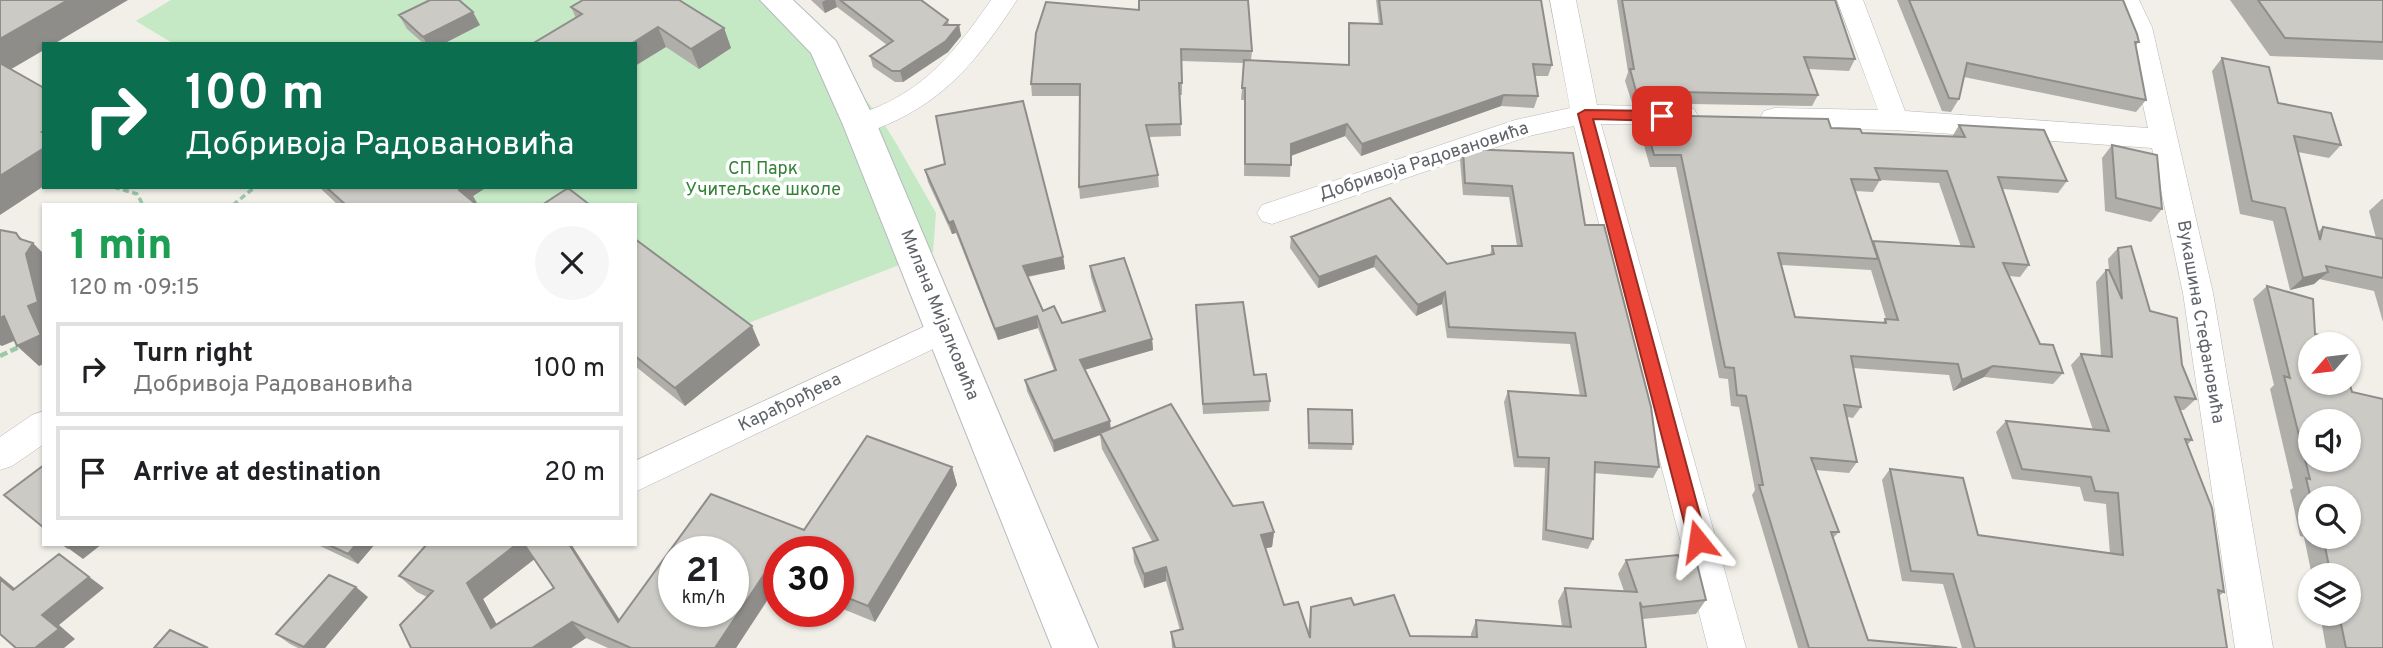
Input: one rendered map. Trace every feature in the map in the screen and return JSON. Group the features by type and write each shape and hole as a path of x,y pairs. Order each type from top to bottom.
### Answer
{"street":[{"name":"Милана Мијалковића","path":"775,0 825,48 860,125 1075,648"},
{"path":"860,125 917,98 940,81 959,63 1003,0"},
{"path":"1563,0 1585,114 1727,648"},
{"path":"1850,0 1895,120"},
{"name":"Вукашина Стефановића","path":"2126,0 2139,27 2198,293 2254,648"},
{"name":"Добривоја Радовановића","path":"1272,212 1525,127 1585,114 1706,117"},
{"path":"1747,118 1895,120 2164,139"},
{"name":"Карађорђева","path":"637,476 945,329"},
{"path":"0,456 42,426"}],"path":[{"path":"121,189 137,194 142,203"},
{"path":"235,203 253,189"},
{"path":"0,355 33,341"}],"green space":[{"name":"СП Парк Учитељске школе","path":"171,0 785,0 879,116 896,143 936,213 933,252 738,327 637,349 637,203 437,203 418,189 637,189 637,42 171,42 136,21"}],"building":[{"path":"0,0 68,0 0,39"},
{"path":"430,0 459,0 473,12 423,37 399,15"},
{"path":"583,0 679,0 724,28 691,49 658,27 634,42 535,42 582,14 571,7"},
{"path":"840,0 921,0 948,20 944,25 959,25 946,41 900,71 892,71 870,56 893,41"},
{"path":"1139,0 1248,0 1252,51 1181,49 1181,124 1146,125 1158,175 1079,187 1080,84 1031,84 1036,33 1046,2 1139,10"},
{"path":"1379,0 1541,0 1552,65 1533,64 1538,96 1504,95 1362,144 1347,124 1291,144 1291,165 1245,164 1245,88 1242,88 1244,60 1349,65 1349,23 1382,24"},
{"path":"1622,0 1835,0 1855,59 1804,57 1818,95 1636,91 1630,69 1634,69"},
{"path":"1909,0 2123,0 2139,42 2135,42 2146,100 1967,63 1959,99 1949,98"},
{"path":"2258,0 2383,0 2383,42 2285,38"},
{"path":"2222,58 2269,67 2278,103 2331,113 2341,145 2294,136 2320,240 2323,227 2383,239 2383,278 2326,266 2328,272 2303,278 2285,208 2252,201"},
{"path":"0,63 42,87 42,149 0,176"},
{"path":"1023,101 1063,257 1023,266 1043,311 1054,306 1062,323 1105,311 1090,266 1124,258 1152,339 1080,360 1110,421 1053,441 1025,380 1056,370 1037,316 995,329 953,221 949,223 925,170 945,164 936,116"},
{"path":"1643,115 1828,119 1831,128 1860,129 1862,133 1965,137 1959,125 2044,130 2067,181 1998,177 2029,265 2003,263 2040,344 2053,345 2063,373 1993,366 1962,380 1958,364 1851,356 1861,407 1844,405 1857,462 1811,458 1839,532 1831,532 1868,640 1957,648 1809,648 1759,485 1763,485 1746,396 1737,395 1734,368 1725,367 1681,155 1654,155","holes":["1875,168 1947,171 1974,247 1873,241 1898,320 1885,319 1886,323 1795,317 1778,253 1878,259 1851,179 1880,180"]},
{"path":"2112,145 2157,155 2162,209 2116,198"},
{"path":"1463,149 1573,153 1585,225 1604,225 1651,407 1659,467 1595,462 1593,539 1546,530 1549,458 1518,457 1508,391 1586,396 1575,333 1449,327 1445,292 1418,305 1376,256 1319,277 1291,237 1390,198 1447,264 1494,254 1492,246 1522,246 1512,186 1465,183"},
{"path":"328,189 460,189 475,203 344,203"},
{"path":"569,189 587,203 545,203"},
{"path":"0,230 16,233 20,239 33,243 26,254 38,302 28,306 41,335 17,346 4,316 0,318"},
{"path":"637,240 752,326 675,388 637,358"},
{"path":"2131,246 2150,311 2177,318 2182,365 2196,399 2175,397 2192,440 2185,439 2212,508 2224,592 2218,590 2227,648 1975,648 1953,574 1911,571 1890,469 1963,478 1978,535 2123,555 2118,493 2095,491 2091,477 2022,469 2006,421 2109,431 2081,354 2112,357 2106,270 2109,270 2122,299 2118,248"},
{"path":"2267,286 2313,299 2315,332 2298,332 2298,396 2361,394 2383,399 2383,648 2346,648 2341,626 2361,626 2361,563 2328,563 2325,549 2361,549 2361,486 2308,486 2306,478 2310,479 2308,472 2361,472 2361,409 2298,409 2298,431 2284,376 2290,378"},
{"path":"1243,302 1254,375 1266,374 1270,401 1203,404 1196,305"},
{"path":"1171,404 1233,506 1263,502 1274,532 1261,535 1284,605 1298,602 1310,638 1311,607 1351,598 1354,605 1394,595 1410,636 1477,637 1476,620 1571,627 1565,588 1637,592 1626,560 1678,555 1682,565 1697,564 1706,600 1642,607 1640,602 1646,648 1175,648 1171,632 1183,629 1166,567 1144,574 1133,548 1158,540 1100,433"},
{"path":"1308,409 1352,410 1353,444 1309,443"},
{"path":"867,436 952,467 868,606 854,600 854,536 763,536 763,576 749,597 749,536 680,536 711,494 804,530"},
{"path":"42,466 42,526 4,495"},
{"path":"331,546 354,546 348,554"},
{"path":"425,546 514,546 467,583 491,628 554,588 525,546 570,546 618,622 658,567 658,627 729,627 715,648 631,648 572,622 532,648 411,648 400,625 433,591 399,576"},
{"path":"59,554 89,577 42,615 59,629 35,648 16,648 0,634 0,579 13,590"},
{"path":"329,575 356,587 304,647 276,634"},
{"path":"170,630 208,648 154,648"}],"route":[{"path":"1662,116 1585,114 1698,541"}]}
